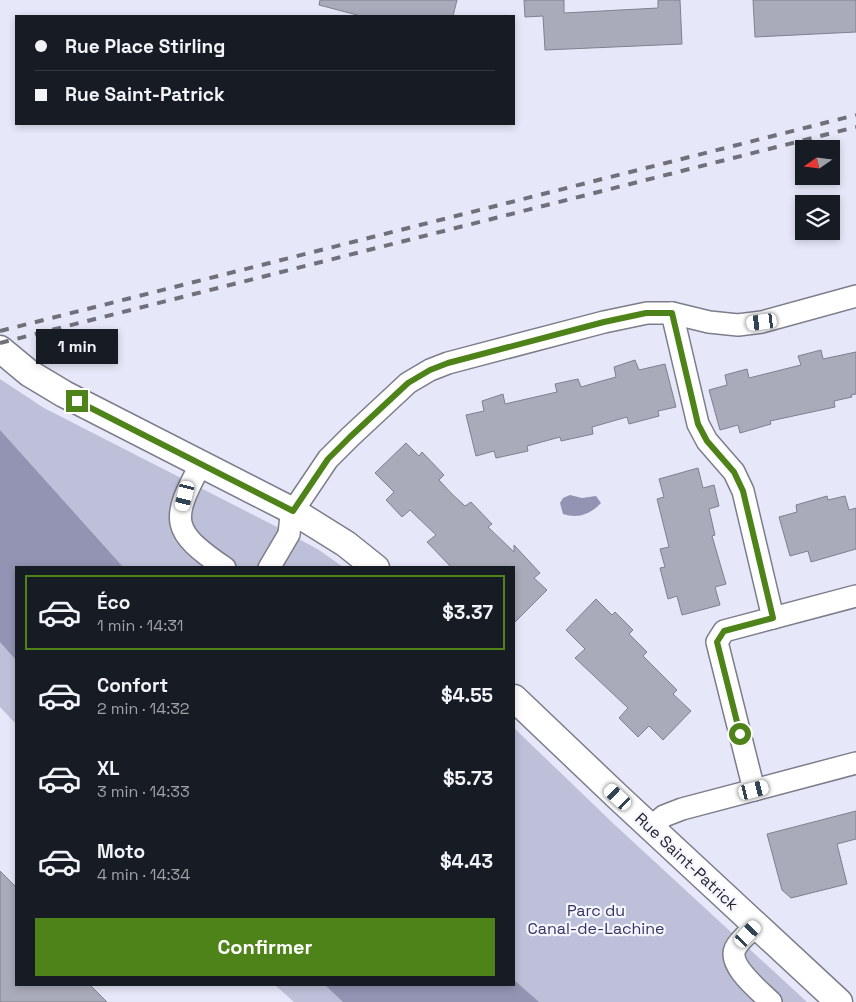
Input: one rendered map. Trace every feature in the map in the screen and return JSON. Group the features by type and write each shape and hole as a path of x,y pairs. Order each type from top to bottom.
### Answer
{"main road":[{"path":"0,349 29,373 64,394 293,511 334,536 373,566"},
{"name":"Rue Saint-Patrick","path":"515,699 839,1002"}],"street":[{"path":"270,566 288,534 293,511 328,459 408,383 430,370 448,363 604,322 646,313 672,313 708,322 738,325 762,322 856,296"},
{"path":"672,313 698,424 707,441 734,472 743,491 773,618"},
{"path":"201,464 185,496 180,527 189,540 204,554 222,566"},
{"path":"754,790 717,642 724,631 856,596"},
{"path":"651,827 672,812 856,763"},
{"path":"756,926 736,947 734,960 743,973 771,1002"}],"green space":[{"path":"0,379 44,408 277,527 319,550 342,566 15,566 15,723 0,707"},
{"name":"Parc du Canal-de-Lachine","path":"515,729 616,826 807,1002 294,1002 276,986 515,986"}],"shaded area":[{"path":"0,430 122,566 15,566 15,659 0,642"},
{"path":"570,495 582,498 596,496 601,503 593,510 579,516 563,514 560,503 563,498"},
{"path":"515,981 539,1002 343,1002 326,986 515,986"}],"building":[{"path":"320,0 457,0 453,15 357,15 319,5"},
{"path":"524,0 564,0 564,13 658,8 658,0 680,0 682,44 545,50 543,16 525,17"},
{"path":"753,0 856,0 856,32 755,37"},
{"path":"821,350 823,359 856,352 856,394 851,395 852,397 834,401 835,407 770,421 771,424 740,433 738,425 720,430 709,390 727,385 725,375 747,369 749,378 801,365 798,356"},
{"path":"635,360 639,370 665,364 676,407 658,411 659,416 629,424 627,417 592,427 593,434 561,441 560,437 527,446 528,451 496,458 494,451 476,456 466,415 484,411 482,401 503,394 505,404 557,392 555,384 578,379 581,387 616,377 614,367"},
{"path":"406,443 419,456 422,452 444,475 439,480 452,494 465,506 471,502 492,524 488,527 514,552 514,545 540,573 534,578 547,590 515,622 515,566 450,566 427,542 436,535 410,510 402,517 386,500 394,492 375,473"},
{"path":"698,468 703,488 714,485 719,506 709,509 715,535 712,536 726,584 715,587 720,605 682,615 677,596 668,599 660,568 665,567 660,549 669,547 657,499 664,497 659,479"},
{"path":"827,496 828,500 845,496 849,510 856,508 856,549 811,562 808,551 790,556 779,517 797,512 796,505"},
{"path":"596,599 612,615 615,612 633,630 629,634 647,652 643,656 677,690 673,694 691,711 663,740 649,726 638,737 619,718 628,708 575,658 585,649 566,630"},
{"path":"856,811 856,839 837,844 847,884 791,898 782,890 767,834"},
{"path":"0,871 15,886 15,986 91,986 107,1002 0,1002"}],"railway":[{"path":"0,331 856,115"},
{"path":"0,343 856,127"}],"route":[{"path":"77,401 293,511 328,459 408,383 430,370 448,363 604,322 646,313 672,313 698,424 707,441 734,472 743,491 773,618 724,631 717,642 740,734"}]}
